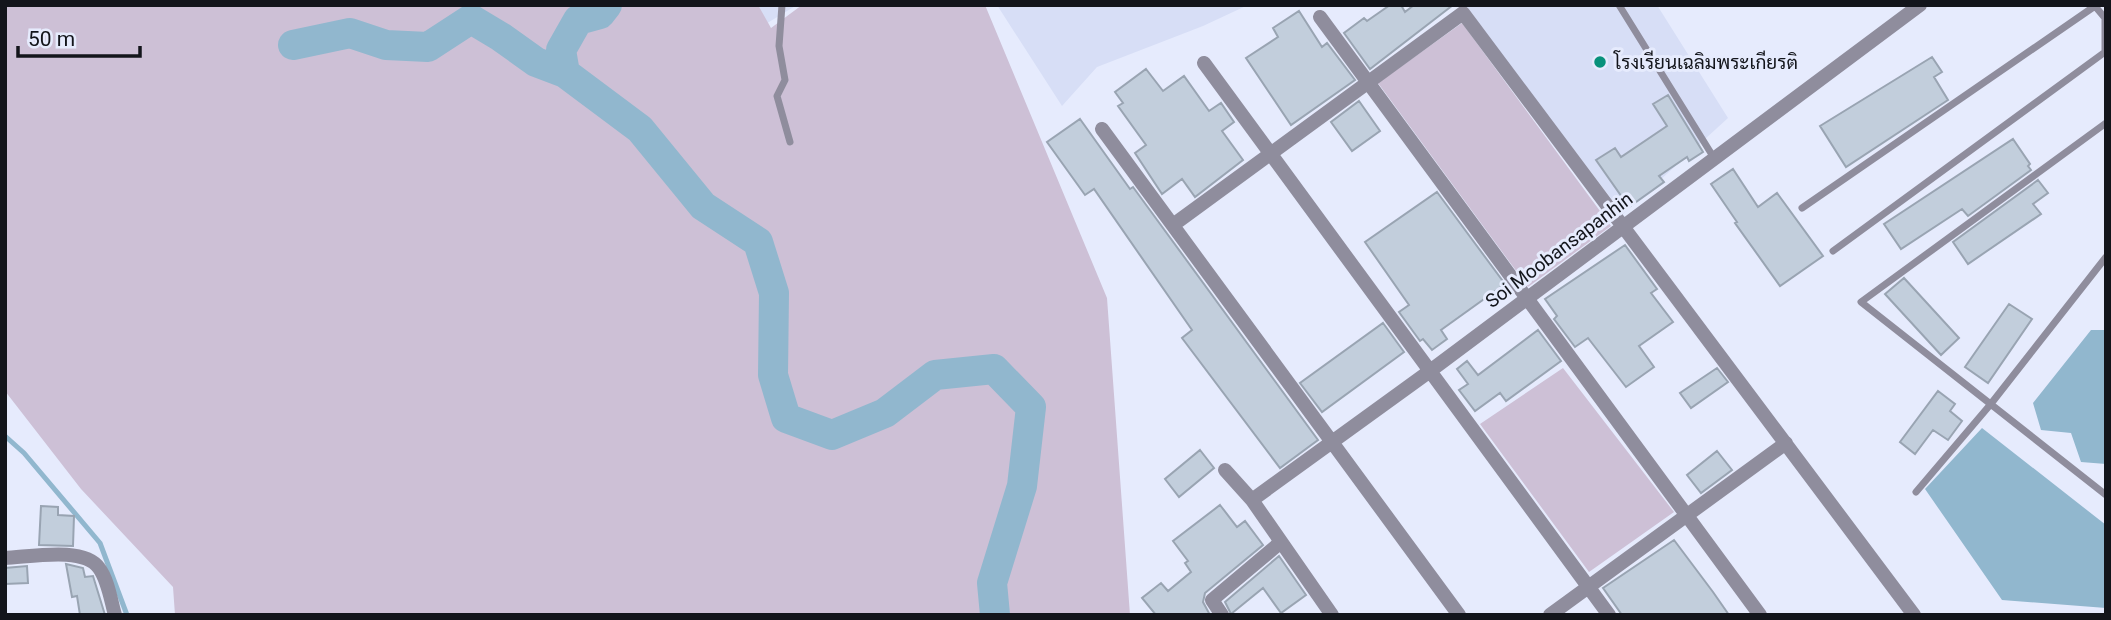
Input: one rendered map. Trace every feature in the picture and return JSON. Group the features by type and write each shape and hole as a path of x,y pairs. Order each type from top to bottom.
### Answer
{"street":[{"name":"Soi Moobansapanhin","path":"1252,500 1430,371 1920,5"},
{"path":"1173,225 1463,13 1914,615"},
{"path":"1320,17 1760,615"},
{"path":"1204,63 1609,615"},
{"path":"1102,129 1459,615"},
{"path":"1550,615 1786,443"},
{"path":"1225,470 1252,500 1332,615"},
{"path":"1222,615 1212,600 1281,542"},
{"path":"5,558 73,554 92,560 101,570 115,615"}],"lane":[{"path":"782,5 779,46 785,80 777,96 790,142"},
{"path":"1619,5 1715,159"},
{"path":"1802,208 2094,5 2105,18 2105,52 1833,251"},
{"path":"2106,123 1861,302 2106,495"},
{"path":"1916,492 1990,405 2106,257"}],"shaded area":[{"path":"5,5 758,5 771,28 802,5 985,5 1107,298 1130,615 175,615 173,587 81,489 5,391"},
{"path":"746,5 797,5 759,28"},
{"path":"997,5 1248,5 1203,26 1097,67 1062,106"},
{"name":"โรงเรียนเฉลิมพระเกียรติ","path":"1463,5 1657,5 1728,118 1623,214"},
{"path":"1462,23 1611,226 1528,287 1378,83"},
{"path":"2091,330 2106,330 2106,464 2081,462 2071,433 2041,430 2033,403"},
{"path":"1563,368 1674,512 1589,572 1480,424"},
{"path":"1982,428 2106,525 2106,608 2002,600 1925,489"}],"building":[{"path":"1390,5 1401,5 1405,12 1414,5 1453,5 1370,69 1344,33 1364,18 1367,21"},
{"path":"1299,11 1322,47 1327,43 1355,80 1291,125 1246,58 1278,37 1273,28"},
{"path":"1932,57 1942,72 1934,77 1948,100 1846,167 1820,126"},
{"path":"1146,69 1163,91 1184,76 1209,111 1221,103 1234,122 1222,131 1243,160 1195,197 1182,179 1162,194 1135,153 1146,145 1118,106 1123,103 1115,92"},
{"path":"1668,95 1703,152 1689,161 1687,157 1659,176 1664,182 1629,207 1596,160 1615,148 1621,157 1667,126 1653,104"},
{"path":"1359,101 1380,131 1352,151 1331,122"},
{"path":"1080,119 1318,440 1280,468 1182,338 1192,330 1094,189 1085,195 1047,142"},
{"path":"2013,139 2030,164 2028,166 2031,170 1968,216 1962,209 1901,249 1884,224"},
{"path":"1733,169 1758,207 1777,193 1823,256 1780,286 1711,184"},
{"path":"2038,180 2048,193 2033,204 2041,214 1968,264 1953,242"},
{"path":"1437,192 1505,284 1441,330 1447,339 1432,350 1423,339 1420,341 1399,312 1409,305 1365,242"},
{"path":"1625,245 1657,289 1651,293 1673,322 1639,346 1654,367 1626,387 1588,338 1575,347 1554,319 1557,316 1545,299"},
{"path":"1904,278 1959,338 1941,355 1885,294"},
{"path":"2009,304 2032,319 1988,383 1965,367"},
{"path":"1383,323 1404,352 1322,412 1300,383"},
{"path":"1538,330 1561,361 1506,401 1500,393 1475,411 1459,390 1468,384 1457,369 1467,361 1478,375"},
{"path":"1717,368 1728,382 1691,408 1680,393"},
{"path":"1938,391 1955,404 1950,411 1962,421 1948,440 1933,430 1915,454 1900,442"},
{"path":"1200,450 1214,468 1179,497 1165,479"},
{"path":"1717,451 1732,470 1701,493 1687,475"},
{"path":"1220,505 1237,527 1245,521 1263,545 1205,593 1203,602 1210,615 1156,615 1142,598 1161,583 1168,591 1191,572 1185,563 1188,561 1173,541"},
{"path":"41,506 58,507 58,515 74,516 73,546 39,545"},
{"path":"1674,540 1729,615 1622,615 1603,588"},
{"path":"1279,556 1306,595 1281,613 1263,588 1231,614 1225,602"},
{"path":"66,564 83,568 85,577 93,576 105,615 80,615 77,596 72,597"},
{"path":"27,566 28,583 5,584 5,568"}],"waterway":[{"path":"607,5 600,14 578,20 561,50 565,73 640,129 703,206 758,242 774,293 773,375 786,418 832,435 885,413 935,375 994,369 1031,407 1022,486 992,583 995,615"},
{"path":"293,45 350,33 386,45 428,47 471,19 536,62 565,73"},
{"path":"5,436 24,453 100,543 127,615"}],"place":[{"name":"โรงเรียนเฉลิมพระเกียรติ","path":"1600,62"}]}
